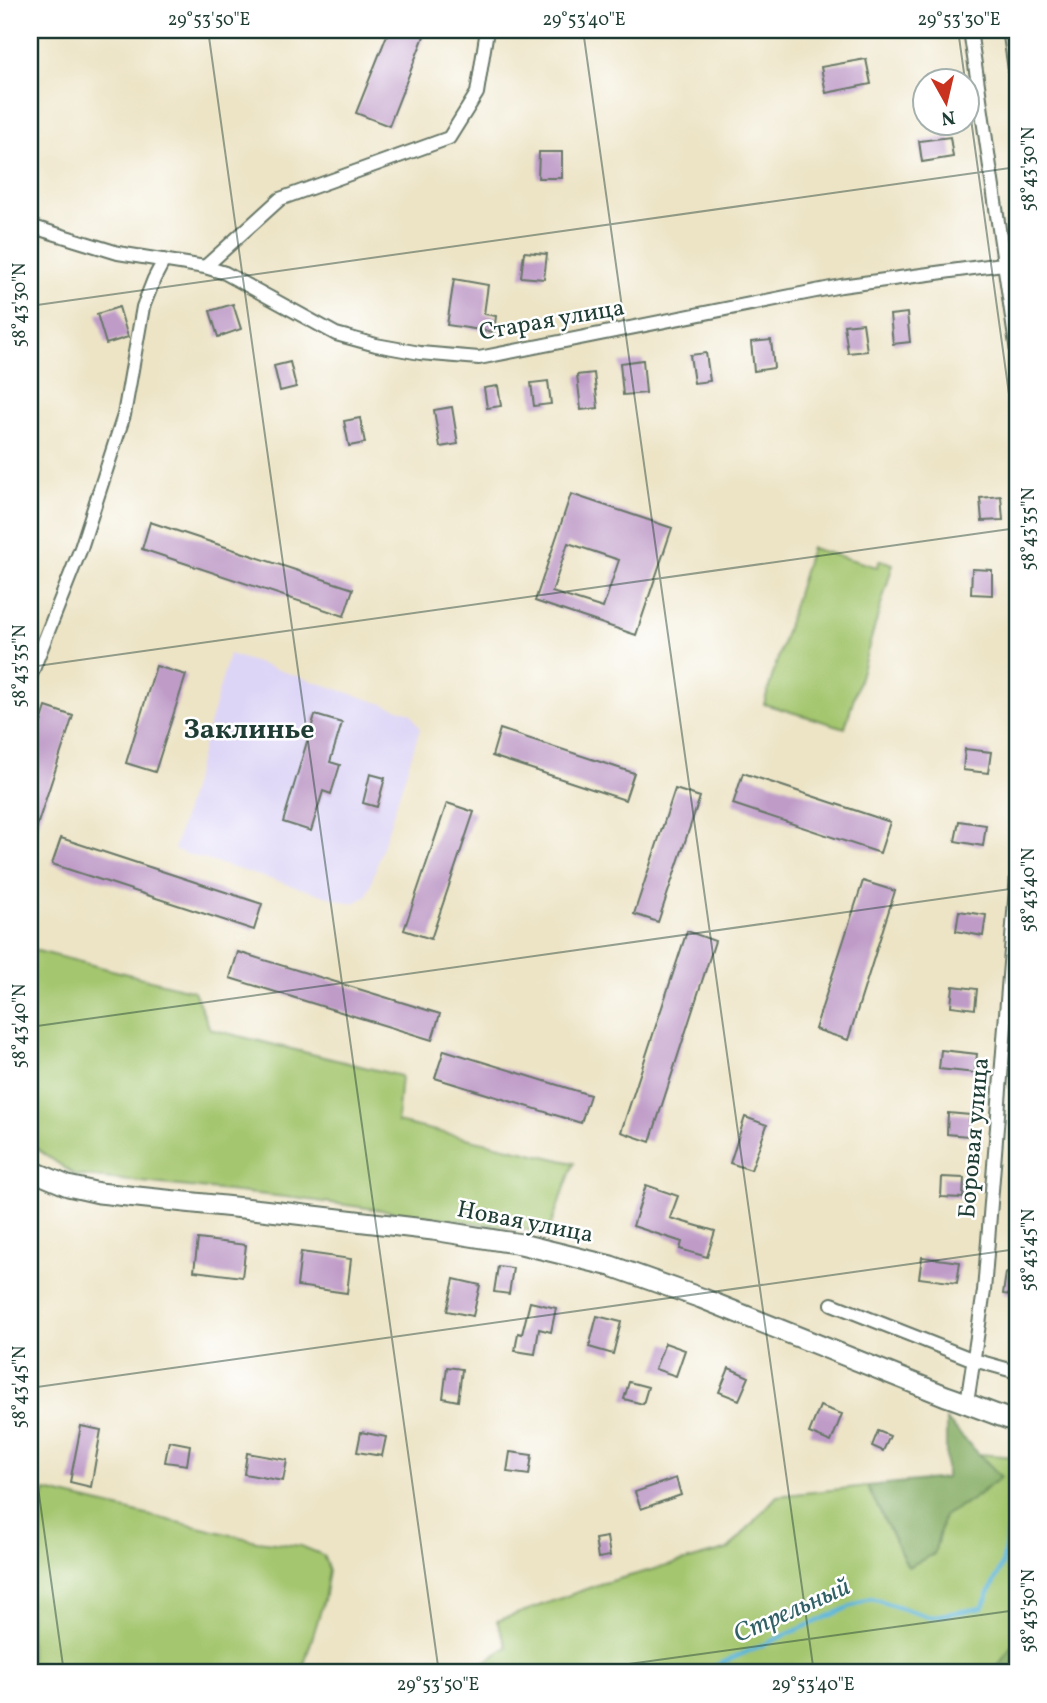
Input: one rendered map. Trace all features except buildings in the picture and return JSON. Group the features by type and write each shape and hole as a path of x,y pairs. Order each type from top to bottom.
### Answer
{"main road":[{"name":"Новая улица","path":"30,1170 68,1186 99,1193 446,1232 521,1244 611,1266 701,1298 989,1413"},
{"path":"989,1413 1017,1422"},
{"path":"989,1413 1017,1436"}],"street":[{"path":"205,267 280,200 449,138 477,93 487,30"},
{"path":"970,30 1011,263 1017,352"},
{"name":"Старая улица","path":"30,226 118,253 205,267 225,273 336,334 420,353 480,358 841,286 1011,263"},
{"path":"30,677 81,548 117,439 124,415 143,307 164,260"},
{"name":"Боровая улица","path":"967,1403 984,1292 1017,875"},
{"path":"832,1304 974,1360 1017,1372"}],"shaded area":[{"path":"229,654 411,713 420,729 367,896 353,904 174,850"}],"green space":[{"path":"811,548 877,567 880,560 893,564 845,728 764,704"},
{"path":"30,949 194,991 210,1029 401,1076 397,1122 574,1163 548,1233 295,1198 75,1175 30,1144"},
{"path":"946,1420 1001,1477 973,1499 944,1516 934,1554 908,1567 867,1486 946,1478"},
{"path":"979,1454 1014,1457 1017,1461 1017,1639 993,1673 439,1673 471,1671 507,1647 497,1621 600,1584 729,1549 777,1496 867,1486 909,1566 934,1554 943,1516 973,1499 1001,1477"},
{"path":"46,1491 257,1541 301,1546 323,1555 329,1570 324,1600 303,1668 304,1673 30,1673 30,1527 35,1524"},
{"path":"1017,1639 1017,1673 993,1673"}],"waterway":[{"name":"Стрельный","path":"699,1673 870,1598 929,1617 982,1608 1002,1565 1017,1487"}],"district":[{"name":"Заклинье","path":"249,730"}]}
